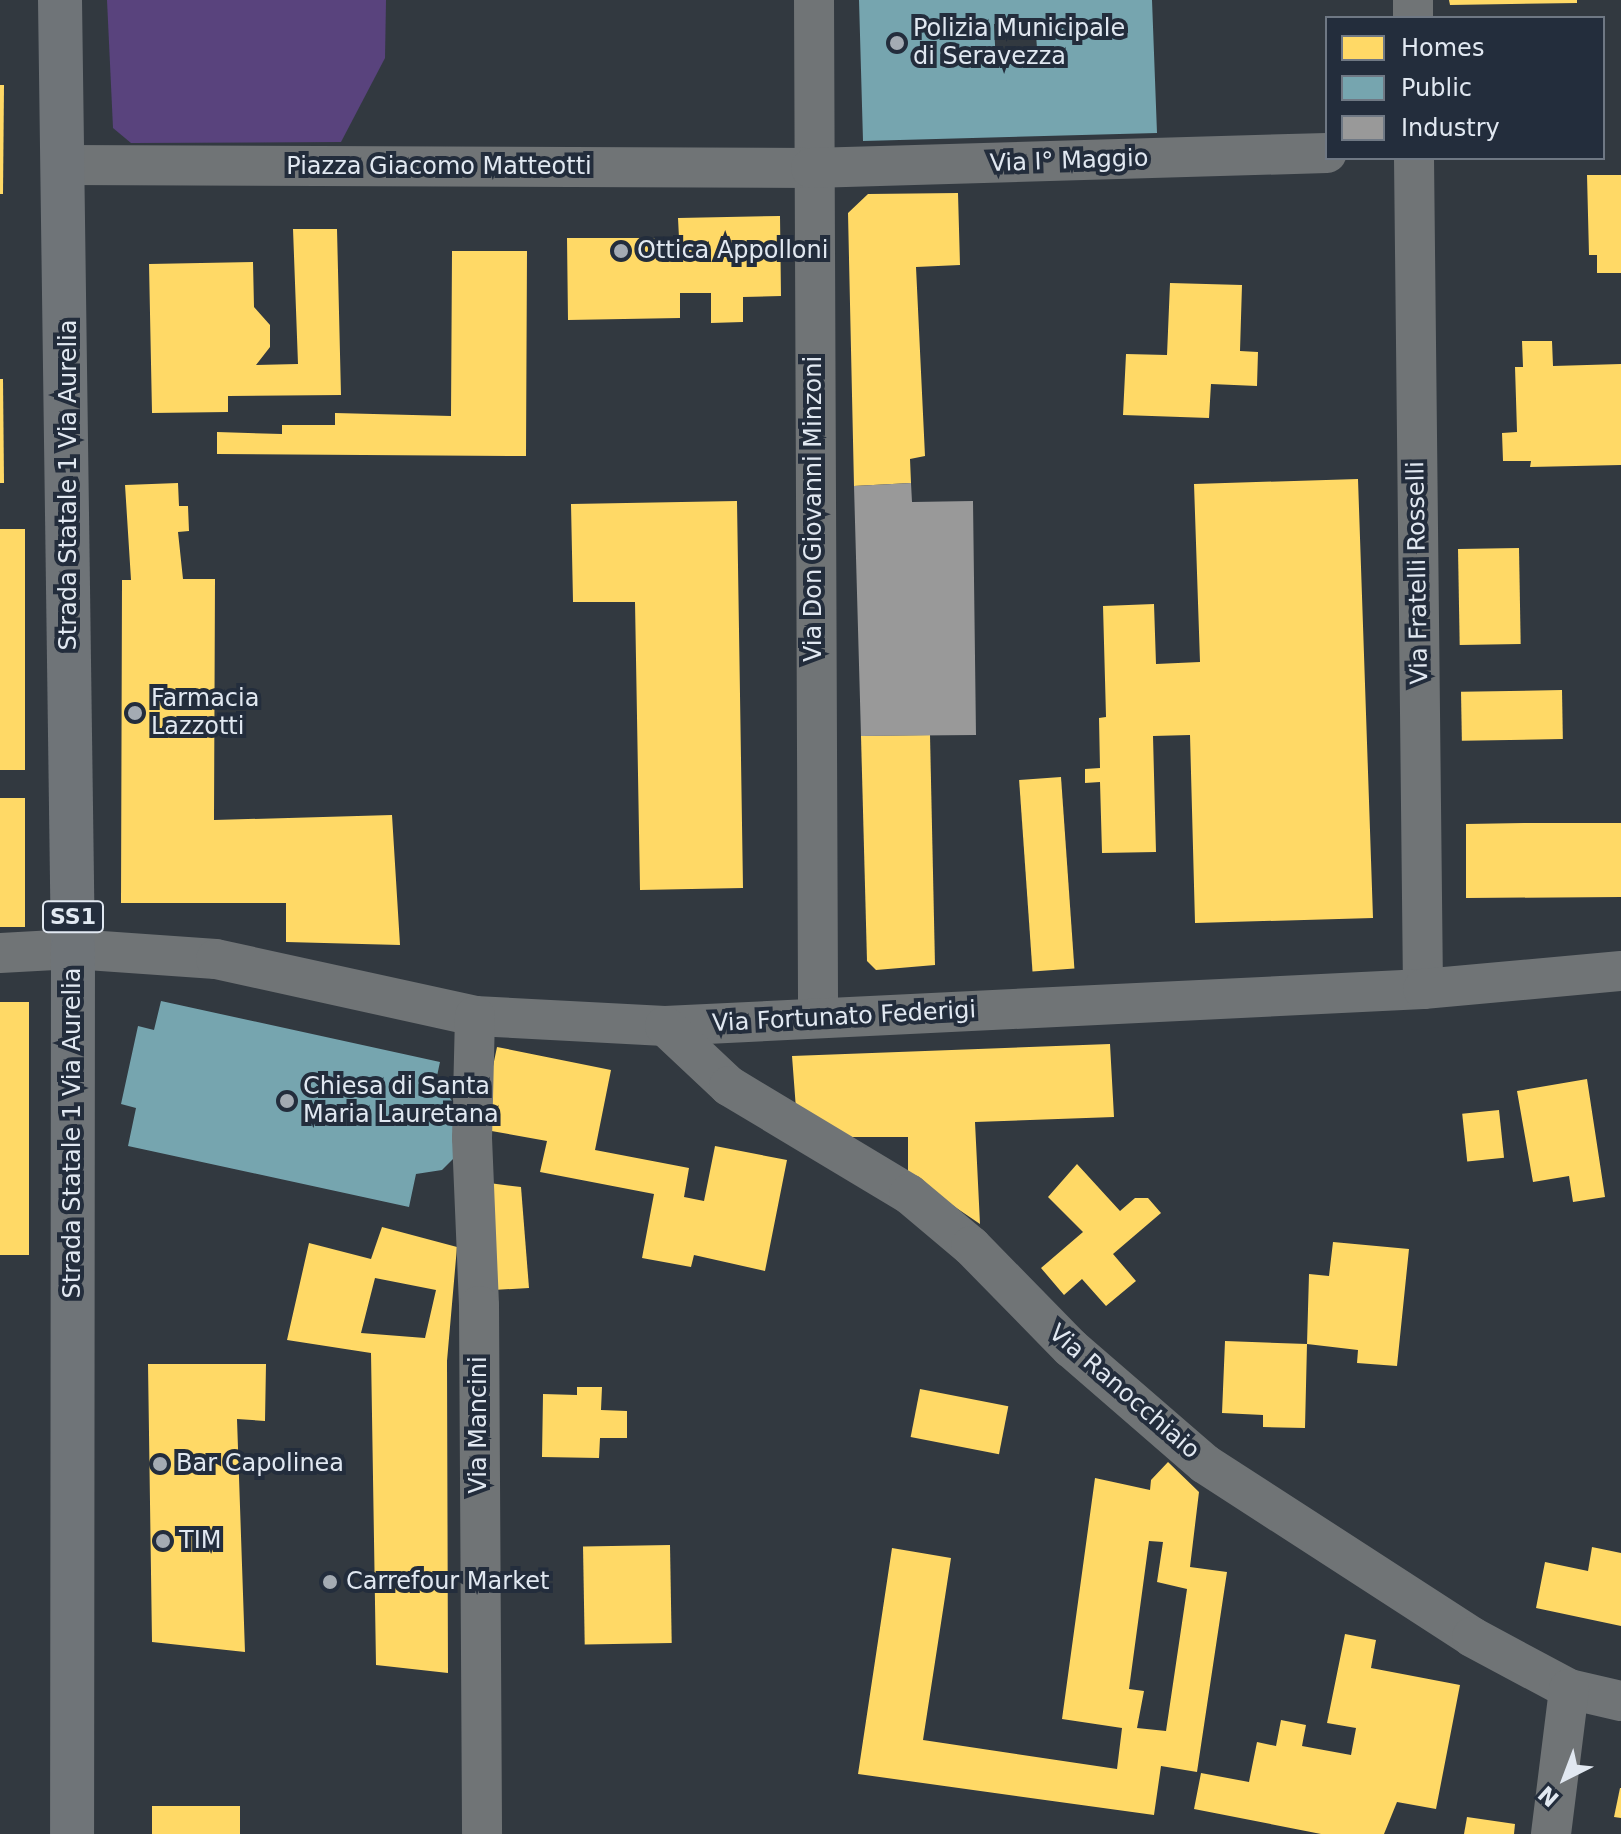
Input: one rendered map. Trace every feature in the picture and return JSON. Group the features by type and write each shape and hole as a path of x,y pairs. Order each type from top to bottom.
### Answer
{"main road":[{"name":"Strada Statale 1 Via Aurelia","path":"60,0 66,165 73,949 72,1834"}],"street":[{"name":"Via Don Giovanni Minzoni","path":"814,0 811,168 818,1017"},
{"name":"Via I° Maggio","path":"811,168 1325,153"},
{"name":"Via Fratelli Rosselli","path":"1414,160 1423,989"},
{"name":"Piazza Giacomo Matteotti","path":"66,165 811,168"},
{"name":"Via Fortunato Federigi","path":"0,953 73,949 216,959 475,1016 665,1026 1423,989 1621,971"},
{"name":"Via Mancini","path":"475,1016 472,1138 479,1306 482,1834"},
{"name":"Via Ranocchiaio","path":"665,1026 729,1086 909,1194 971,1246 1071,1348 1205,1464 1472,1637 1569,1689 1621,1701"},
{"path":"1551,1834 1569,1689"}],"shaded area":[{"path":"107,0 386,0 385,58 341,142 131,143 113,128"}],"building: Homes":[{"path":"1449,0 1577,0 1577,3 1450,5"},
{"path":"0,85 4,85 3,194 0,194"},
{"path":"1587,175 1621,175 1621,273 1597,273 1597,255 1589,255"},
{"path":"958,193 960,265 916,267 925,456 910,459 911,483 854,486 848,213 868,194"},
{"path":"780,216 781,296 743,297 743,322 711,323 711,293 680,293 680,318 568,320 567,238 679,238 678,218"},
{"path":"293,229 337,229 341,395 228,396 228,412 152,413 149,264 253,262 254,307 270,325 270,347 256,365 298,364"},
{"path":"452,251 527,251 526,456 217,454 217,432 282,434 282,425 335,425 335,413 451,416"},
{"path":"1170,283 1242,285 1240,351 1258,352 1257,386 1211,384 1209,418 1123,415 1126,354 1167,355"},
{"path":"1522,341 1552,341 1553,366 1621,364 1621,465 1530,467 1531,461 1503,461 1502,433 1517,432 1515,367 1523,367"},
{"path":"0,379 3,379 4,483 0,483"},
{"path":"1358,479 1373,918 1195,923 1190,735 1153,736 1156,852 1102,853 1100,782 1085,783 1085,769 1100,768 1099,718 1106,717 1103,606 1154,604 1156,664 1200,662 1194,484"},
{"path":"178,483 179,506 188,506 189,531 178,532 183,579 215,579 214,820 392,815 400,945 286,942 286,903 121,903 122,580 131,580 125,485"},
{"path":"737,501 743,888 640,890 635,602 573,602 571,504"},
{"path":"0,529 25,529 25,770 0,770"},
{"path":"1519,548 1521,644 1460,645 1458,549"},
{"path":"1562,690 1563,739 1462,741 1461,692"},
{"path":"930,735 935,965 876,970 867,961 861,736"},
{"path":"1061,777 1074,969 1032,971 1019,780"},
{"path":"0,798 25,798 25,927 0,927"},
{"path":"1621,823 1621,897 1466,898 1466,824"},
{"path":"0,1002 29,1002 29,1255 0,1255"},
{"path":"1110,1044 1114,1117 975,1122 980,1224 908,1175 908,1137 850,1137 796,1109 792,1056"},
{"path":"497,1047 611,1070 595,1150 689,1168 684,1197 704,1201 715,1146 787,1160 765,1271 694,1255 691,1267 642,1258 654,1194 540,1172 547,1141 480,1129"},
{"path":"1587,1079 1605,1197 1573,1202 1569,1176 1533,1182 1517,1091"},
{"path":"1499,1110 1504,1158 1467,1162 1462,1114"},
{"path":"1077,1164 1120,1211 1135,1198 1148,1198 1161,1213 1113,1254 1136,1281 1106,1306 1082,1279 1064,1295 1041,1268 1083,1232 1048,1197"},
{"path":"489,1183 521,1187 529,1288 493,1290"},
{"path":"382,1227 457,1247 447,1361 448,1673 376,1665 371,1353 287,1340 309,1243 371,1259","holes":["375,1278 436,1290 425,1338 361,1333"]},
{"path":"1333,1242 1409,1249 1397,1366 1357,1363 1358,1350 1307,1344 1309,1274 1329,1276"},
{"path":"1225,1341 1307,1344 1305,1428 1263,1427 1263,1415 1222,1413"},
{"path":"148,1364 266,1364 265,1421 237,1419 245,1652 152,1642"},
{"path":"577,1387 602,1387 601,1410 627,1411 627,1438 600,1438 599,1458 542,1457 543,1394 577,1395"},
{"path":"920,1389 1008,1406 999,1454 911,1437"},
{"path":"1168,1462 1199,1492 1190,1567 1227,1572 1197,1772 1161,1766 1154,1815 858,1774 892,1548 951,1558 923,1740 1117,1769 1122,1728 1062,1719 1095,1478 1150,1490 1151,1480","holes":["1149,1541 1163,1542 1157,1582 1187,1589 1166,1731 1137,1728 1144,1691 1129,1689"]},
{"path":"670,1545 672,1643 585,1645 583,1547"},
{"path":"1592,1547 1621,1553 1621,1626 1536,1608 1545,1562 1588,1571"},
{"path":"1345,1634 1376,1640 1371,1668 1460,1685 1436,1809 1397,1802 1384,1834 1321,1834 1194,1809 1201,1773 1249,1782 1257,1742 1276,1746 1281,1720 1306,1725 1302,1746 1351,1755 1356,1728 1327,1723"},
{"path":"1621,1788 1621,1818 1614,1817"},
{"path":"152,1806 240,1806 240,1834 152,1834"},
{"path":"1467,1817 1515,1824 1514,1834 1464,1834"}],"building: Public":[{"path":"859,0 1152,0 1157,133 863,141","holes":["1035,21 1038,62 996,65 994,24"]},
{"name":"Chiesa di Santa Maria Lauretana","path":"161,1001 440,1062 434,1090 450,1098 463,1116 460,1152 442,1170 416,1174 409,1207 128,1146 136,1108 121,1104 138,1026 154,1030"}],"building: Industry":[{"path":"911,483 912,502 973,501 976,735 861,736 854,486"}],"place":[{"name":"Polizia Municipale di Seravezza","path":"897,43"},
{"name":"Ottica Appolloni","path":"621,251"},
{"name":"Farmacia Lazzotti","path":"135,713"},
{"name":"Chiesa di Santa Maria Lauretana","path":"287,1101"},
{"name":"Bar Capolinea","path":"160,1464"},
{"name":"TIM","path":"163,1541"},
{"name":"Carrefour Market","path":"330,1582"}]}
